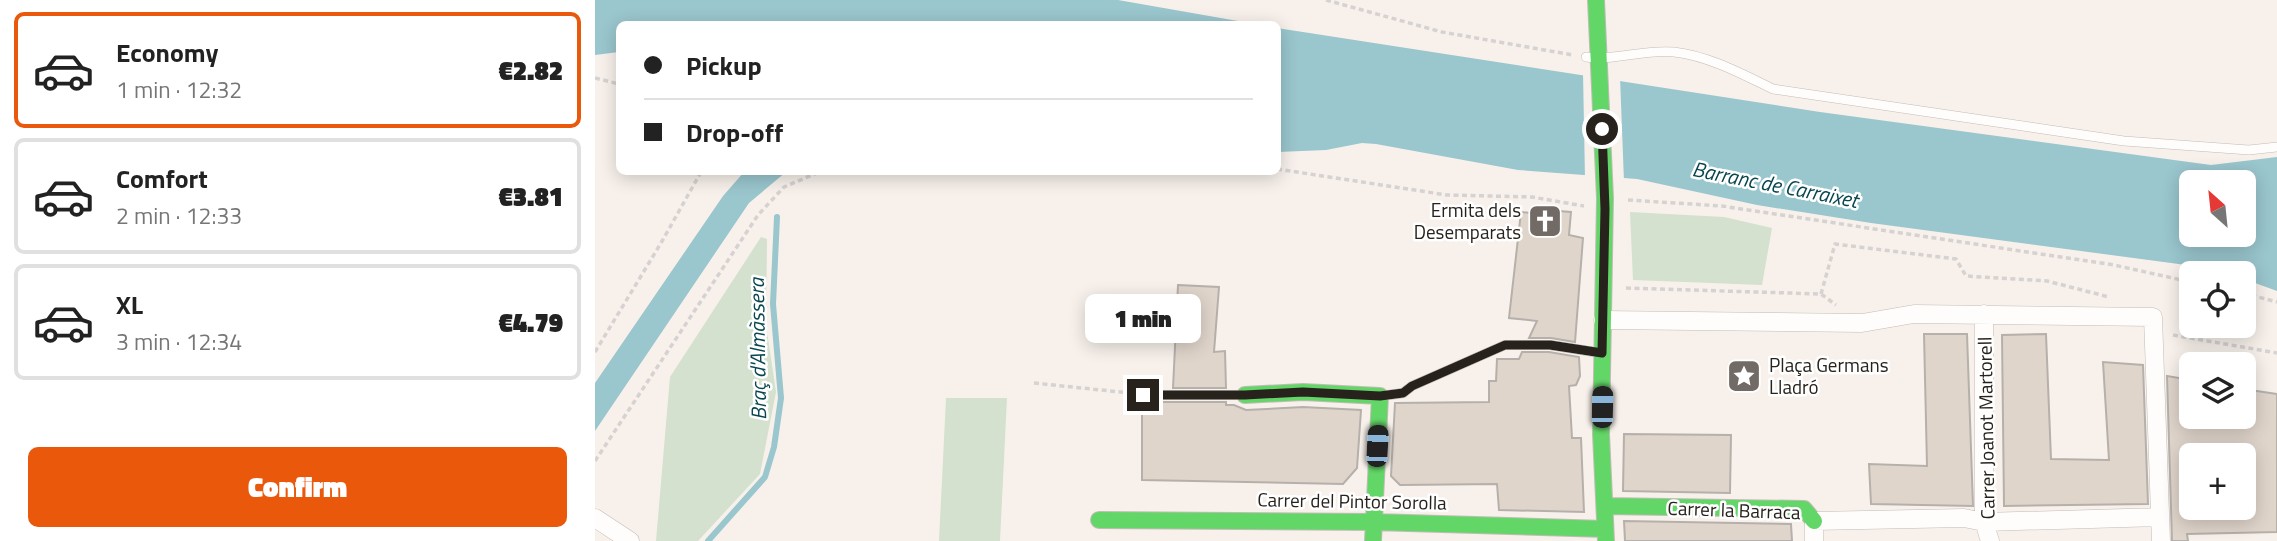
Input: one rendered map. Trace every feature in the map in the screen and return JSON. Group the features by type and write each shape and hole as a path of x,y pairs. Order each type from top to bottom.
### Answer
{"street":[{"path":"1596,0 1596,61 1604,198 1601,434 1605,535"},
{"path":"1603,320 1862,323 1914,314 2153,317 2161,541"},
{"name":"Carrer Joanot Martorell","path":"1984,314 1984,522 1990,541"},
{"path":"1245,395 1303,392 1380,396 1373,541"},
{"name":"Carrer la Barraca","path":"1605,506 1804,509 1814,521 1963,518 1984,522 2160,517"},
{"path":"595,518 630,541"},
{"name":"Carrer del Pintor Sorolla","path":"1099,520 1374,522 1605,535"},
{"path":"1814,521 1814,541"}],"lane":[{"path":"1596,61 1674,52 1724,65 1773,89 2124,141 2249,150 2277,147"},
{"path":"1380,396 1403,393 1412,386 1505,345 1550,345 1602,353"},
{"path":"1143,395 1245,395"}],"path":[{"path":"1326,0 1442,33 1596,61"},
{"path":"595,78 616,83"},
{"path":"1281,170 1447,195 1604,198 1735,208 2114,265 2179,279"},
{"path":"595,352 699,175"},
{"path":"595,461 758,215 784,187 813,175"},
{"path":"1821,294 1835,244 1956,259 1966,276 2047,281 2120,299"},
{"path":"1621,288 1821,294 1862,323"},
{"path":"2256,296 2277,302"},
{"path":"2154,331 2277,353"},
{"path":"1034,383 1143,395"}],"green space":[{"path":"1630,212 1724,217 1772,228 1762,285 1633,280"},
{"path":"761,237 767,239 766,325 776,392 760,474 698,541 656,541 670,377"},
{"path":"946,398 1007,398 1000,541 939,541"}],"water":[{"path":"595,0 1118,0 1238,21 616,21 616,52 595,55"},
{"name":"Barranc de Carraixet","path":"1281,29 1820,112 2211,165 2277,157 2277,291 2256,283 2256,261 2179,261 2179,264 1871,223 1757,205 1637,179 1518,170 1362,143 1326,150 1281,152"},
{"path":"741,175 782,175 749,203 595,431 595,383 723,196"}],"pier":[{"path":"1583,72 1620,77 1624,182 1585,179"}],"building":[{"path":"1532,209 1571,212 1569,235 1583,238 1575,342 1529,338 1537,321 1509,318 1521,212 1531,213"},
{"path":"1178,285 1219,287 1214,352 1225,351 1226,388 1173,388"},
{"path":"1924,334 1967,334 1973,506 1871,504 1869,464 1927,466"},
{"path":"2046,334 2051,459 2109,460 2103,362 2143,365 2148,504 2004,506 2002,335"},
{"path":"1522,352 1549,352 1579,357 1580,376 1576,385 1569,386 1572,438 1581,438 1584,512 1499,510 1497,484 1400,485 1391,476 1395,403 1489,402 1489,381 1496,381 1497,359 1519,359"},
{"path":"2167,376 2179,378 2179,429 2256,429 2256,391 2277,394 2277,532 2187,534 2188,541 2172,541"},
{"path":"1142,402 1226,402 1226,405 1246,410 1303,407 1361,410 1357,468 1343,484 1142,480"},
{"path":"1624,434 1731,435 1730,493 1623,491"},
{"path":"1624,521 1791,524 1792,541 1625,541"}],"waterway":[{"name":"Braç d'Almàssera","path":"708,541 765,477 774,447 781,398 773,304 777,217"}],"traffic: fast":[{"path":"1596,0 1605,198 1601,434 1606,541"},
{"path":"1245,395 1303,392 1380,396 1373,541"},
{"path":"1605,506 1804,509 1814,521"},
{"path":"1099,520 1374,522 1605,529"}],"place":[{"name":"Ermita dels Desemparats","path":"1545,221"},
{"name":"Plaça Germans Lladró","path":"1744,376"}],"route":[{"path":"1143,395 1303,392 1380,396 1403,393 1412,386 1505,345 1550,345 1602,353 1605,209 1602,129"}]}
